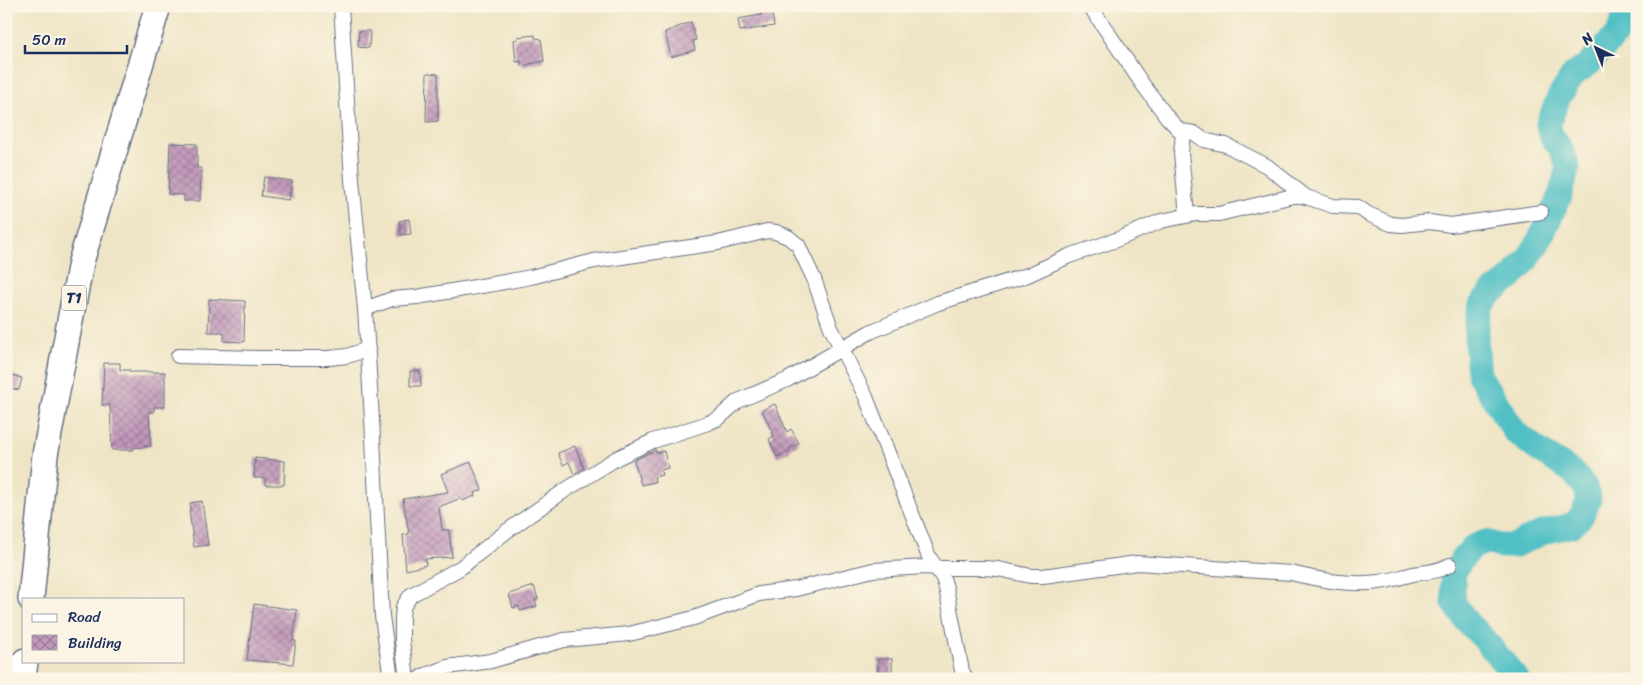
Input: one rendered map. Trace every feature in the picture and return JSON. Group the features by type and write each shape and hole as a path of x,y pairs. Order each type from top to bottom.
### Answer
{"highway":[{"name":"T1","path":"31,598 45,454 81,262 158,6"},
{"path":"23,679 25,662"}],"street":[{"path":"341,6 352,180 368,349 382,616 391,679"},
{"path":"1090,6 1167,117 1181,131 1184,139 1181,153 1187,215"},
{"path":"1181,131 1194,134 1204,140 1226,145 1267,166 1306,196"},
{"path":"407,679 402,640 402,618 403,607 411,595 460,568 507,531 617,458 653,441 713,421 738,401 787,380 842,350 870,332 938,303 1028,275 1069,256 1116,240 1161,221 1187,215 1219,214 1297,195 1306,196 1333,206 1358,207 1368,214 1391,224 1402,225 1429,222 1451,225 1541,212"},
{"path":"365,308 392,299 417,297 531,277 594,261 718,243 766,231 776,232 788,237 798,245 814,279 831,328 866,397 919,532 936,568 943,578 962,671 966,679"},
{"path":"178,356 329,358 347,356 368,349"},
{"path":"419,679 447,668 491,661 564,640 629,634 694,618 759,594 796,589 872,570 908,567 991,568 1031,576 1043,576 1137,563 1291,574 1313,579 1357,583 1377,582 1441,570 1450,565"}],"building":[{"path":"760,6 771,6 774,26 740,31 738,19 761,15"},
{"path":"691,22 696,40 693,41 695,50 671,57 665,32"},
{"path":"359,31 370,31 369,48 358,47"},
{"path":"535,35 535,38 541,39 544,61 521,66 521,61 516,62 514,40 518,39 517,37"},
{"path":"427,73 438,74 438,121 426,122"},
{"path":"170,143 197,144 197,168 201,168 200,201 184,201 184,195 168,194"},
{"path":"264,177 292,181 289,200 261,196"},
{"path":"409,219 411,234 401,235 399,221"},
{"path":"209,299 245,301 244,342 224,341 224,332 208,332"},
{"path":"104,363 120,363 120,370 130,370 130,372 165,372 165,407 154,407 154,412 149,412 151,446 133,448 133,450 112,450 110,405 102,405"},
{"path":"410,371 420,371 421,386 410,386"},
{"path":"12,375 22,378 19,390 9,388"},
{"path":"775,404 787,432 791,429 799,443 789,449 790,451 777,457 769,439 774,436 762,410"},
{"path":"575,446 584,468 574,474 569,462 563,465 558,453"},
{"path":"656,450 656,453 664,451 668,468 661,470 662,475 654,477 655,482 641,485 634,460"},
{"path":"255,458 285,461 284,485 265,485 265,478 254,478"},
{"path":"471,462 482,490 474,493 475,496 462,501 461,498 439,507 442,530 449,530 452,557 425,559 426,565 406,570 403,535 409,534 403,499 448,492 441,474"},
{"path":"202,501 208,545 194,547 189,510 191,510 190,503"},
{"path":"534,586 538,599 535,600 537,606 520,611 519,606 513,608 509,594"},
{"path":"254,604 297,610 293,641 296,641 293,664 247,660"},
{"path":"878,659 892,659 892,674 878,674"}],"waterway":[{"path":"1517,679 1484,639 1467,622 1454,603 1454,572 1473,547 1486,542 1500,546 1513,546 1544,532 1572,525 1581,517 1589,500 1585,487 1574,473 1515,432 1479,375 1476,337 1479,315 1482,304 1492,292 1509,280 1537,245 1560,196 1568,167 1561,149 1552,137 1548,124 1559,97 1574,74 1589,64 1618,33 1629,6"}]}
